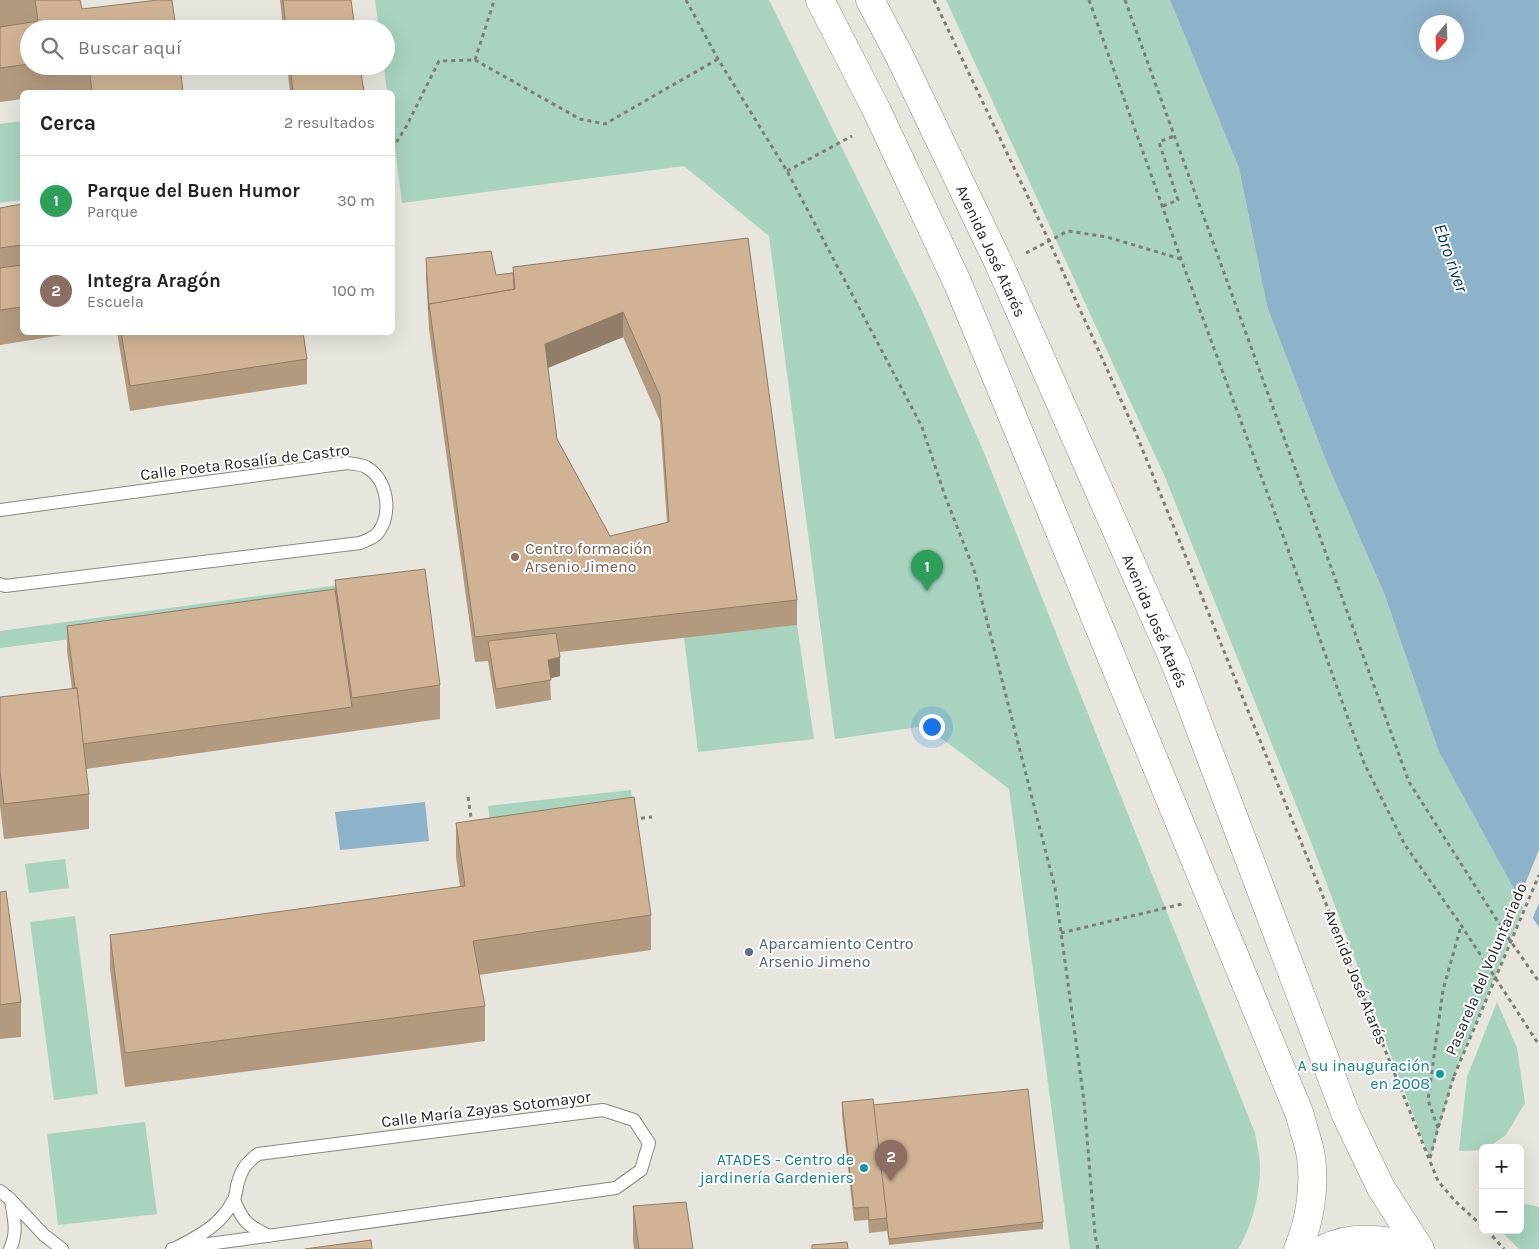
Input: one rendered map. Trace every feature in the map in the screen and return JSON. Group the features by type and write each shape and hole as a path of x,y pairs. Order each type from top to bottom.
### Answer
{"main road":[{"path":"820,0 877,111 958,284 1300,1115 1311,1157 1311,1196 1298,1249"},
{"name":"Avenida José Atarés","path":"870,0 1000,266 1176,665 1346,1115 1381,1188 1419,1249"},
{"path":"1324,1249 1351,1241 1375,1239 1419,1249"}],"lane":[{"name":"Calle Poeta Rosalía de Castro","path":"0,510 347,463 365,466 378,476 386,497 385,521 376,535 360,543 14,584 0,584"},
{"name":"Calle María Zayas Sotomayor","path":"172,1249 616,1188 641,1170 649,1143 634,1120 603,1110 258,1154 246,1164 240,1176 234,1200 221,1219 207,1232 176,1248"},
{"path":"5,1195 16,1225 14,1242 10,1249"},
{"path":"5,1195 62,1249"},
{"path":"234,1200 240,1214 250,1227 269,1236"}],"path":[{"path":"475,60 493,0"},
{"path":"686,0 718,59 787,172 922,427 945,496 974,570 1055,888 1084,1101 1095,1235 1098,1249"},
{"name":"Avenida José Atarés","path":"934,0 1049,241 1135,431 1438,1181 1479,1222"},
{"path":"1088,0 1364,763 1405,845 1461,925 1539,1045"},
{"path":"1125,0 1409,782 1507,936 1539,982"},
{"path":"395,144 406,127 439,61 475,60 580,119 605,124 718,59"},
{"path":"787,172 852,136"},
{"path":"1163,206 1178,200 1159,142 1174,136"},
{"path":"1000,266 1068,231 1107,237 1181,259"},
{"path":"468,797 473,830"},
{"path":"632,819 652,817"},
{"name":"Pasarela del Voluntariado","path":"1430,1159 1454,1076 1539,875"},
{"path":"1061,933 1182,904"},
{"path":"1438,1128 1428,1100 1443,990 1461,925"},
{"path":"1491,1234 1504,1249"}],"green space":[{"path":"375,0 769,0 919,304 985,455 1255,1133 1260,1164 1259,1188 1251,1220 1238,1249 1070,1249 1009,789 925,726 835,739 769,236 684,166 402,203 395,147 395,90 387,90 385,75 395,75 395,20 378,20"},
{"path":"946,0 1170,0 1239,168 1267,306 1326,461 1384,593 1439,752 1524,906 1454,1076 1430,1159 1311,842 1165,477"},
{"path":"20,121 20,200 0,203 0,124"},
{"path":"419,574 421,595 0,648 0,631"},
{"path":"797,625 814,739 698,752 684,637"},
{"path":"631,790 633,805 490,821 488,806"},
{"path":"65,859 69,888 29,893 25,864"},
{"path":"75,916 98,1094 54,1100 30,922"},
{"path":"1497,1002 1517,1048 1525,1103 1506,1135 1493,1144 1479,1144 1479,1150 1459,1151 1467,1077"},
{"path":"145,1122 157,1214 58,1225 47,1134"},
{"path":"1524,1204 1539,1207 1539,1249 1519,1249 1504,1234 1524,1234"}],"water":[{"name":"Ebro river","path":"1170,0 1539,0 1539,927 1519,898 1439,752 1384,593 1326,461 1267,306 1239,168"},
{"path":"425,802 429,841 340,850 335,812"}],"pier":[{"path":"1539,850 1539,903 1532,920 1518,901"}],"building":[{"path":"35,0 80,0 82,9 172,0 175,20 38,20"},
{"path":"283,0 351,0 354,20 285,20"},
{"path":"20,24 20,65 0,68 0,27"},
{"path":"90,75 181,75 183,90 92,90"},
{"path":"291,75 361,75 364,90 293,90"},
{"path":"20,204 20,245 0,248 0,208"},
{"path":"748,238 797,600 475,637 429,304 515,289 513,267","holes":["623,312 660,396 669,522 610,536 557,439 545,344"]},
{"path":"491,251 496,275 513,273 514,289 429,304 429,310 426,258"},
{"path":"20,265 20,307 0,310 0,268"},
{"path":"122,335 303,335 307,359 130,386"},
{"path":"425,569 440,685 352,698 335,580"},
{"path":"335,589 352,707 83,744 77,688 75,688 67,626"},
{"path":"556,633 560,657 548,660 551,680 496,689 488,641"},
{"path":"77,688 89,794 4,804 0,771 0,697"},
{"path":"634,797 651,915 473,941 485,1006 125,1053 110,935 465,886 456,823"},
{"path":"6,891 21,1002 0,1005 0,892"},
{"path":"1028,1089 1043,1222 889,1239 873,1105"},
{"name":"ATADES - Centro de jardinería Gardeniers","path":"873,1099 887,1218 869,1220 868,1207 854,1208 842,1102"},
{"path":"686,1202 693,1249 639,1249 633,1206"},
{"path":"371,1240 372,1249 305,1249"},
{"path":"847,1242 848,1249 812,1249 812,1245"}],"place":[{"name":"Centro formación Arsenio Jimeno","path":"515,557"},
{"name":"Parque del Buen Humor","path":"927,591"},
{"name":"Aparcamiento Centro Arsenio Jimeno","path":"749,952"},
{"name":"A su inauguración en 2008","path":"1440,1074"},
{"name":"ATADES - Centro de jardinería Gardeniers","path":"864,1168"},
{"name":"Integra Aragón","path":"891,1181"}]}
